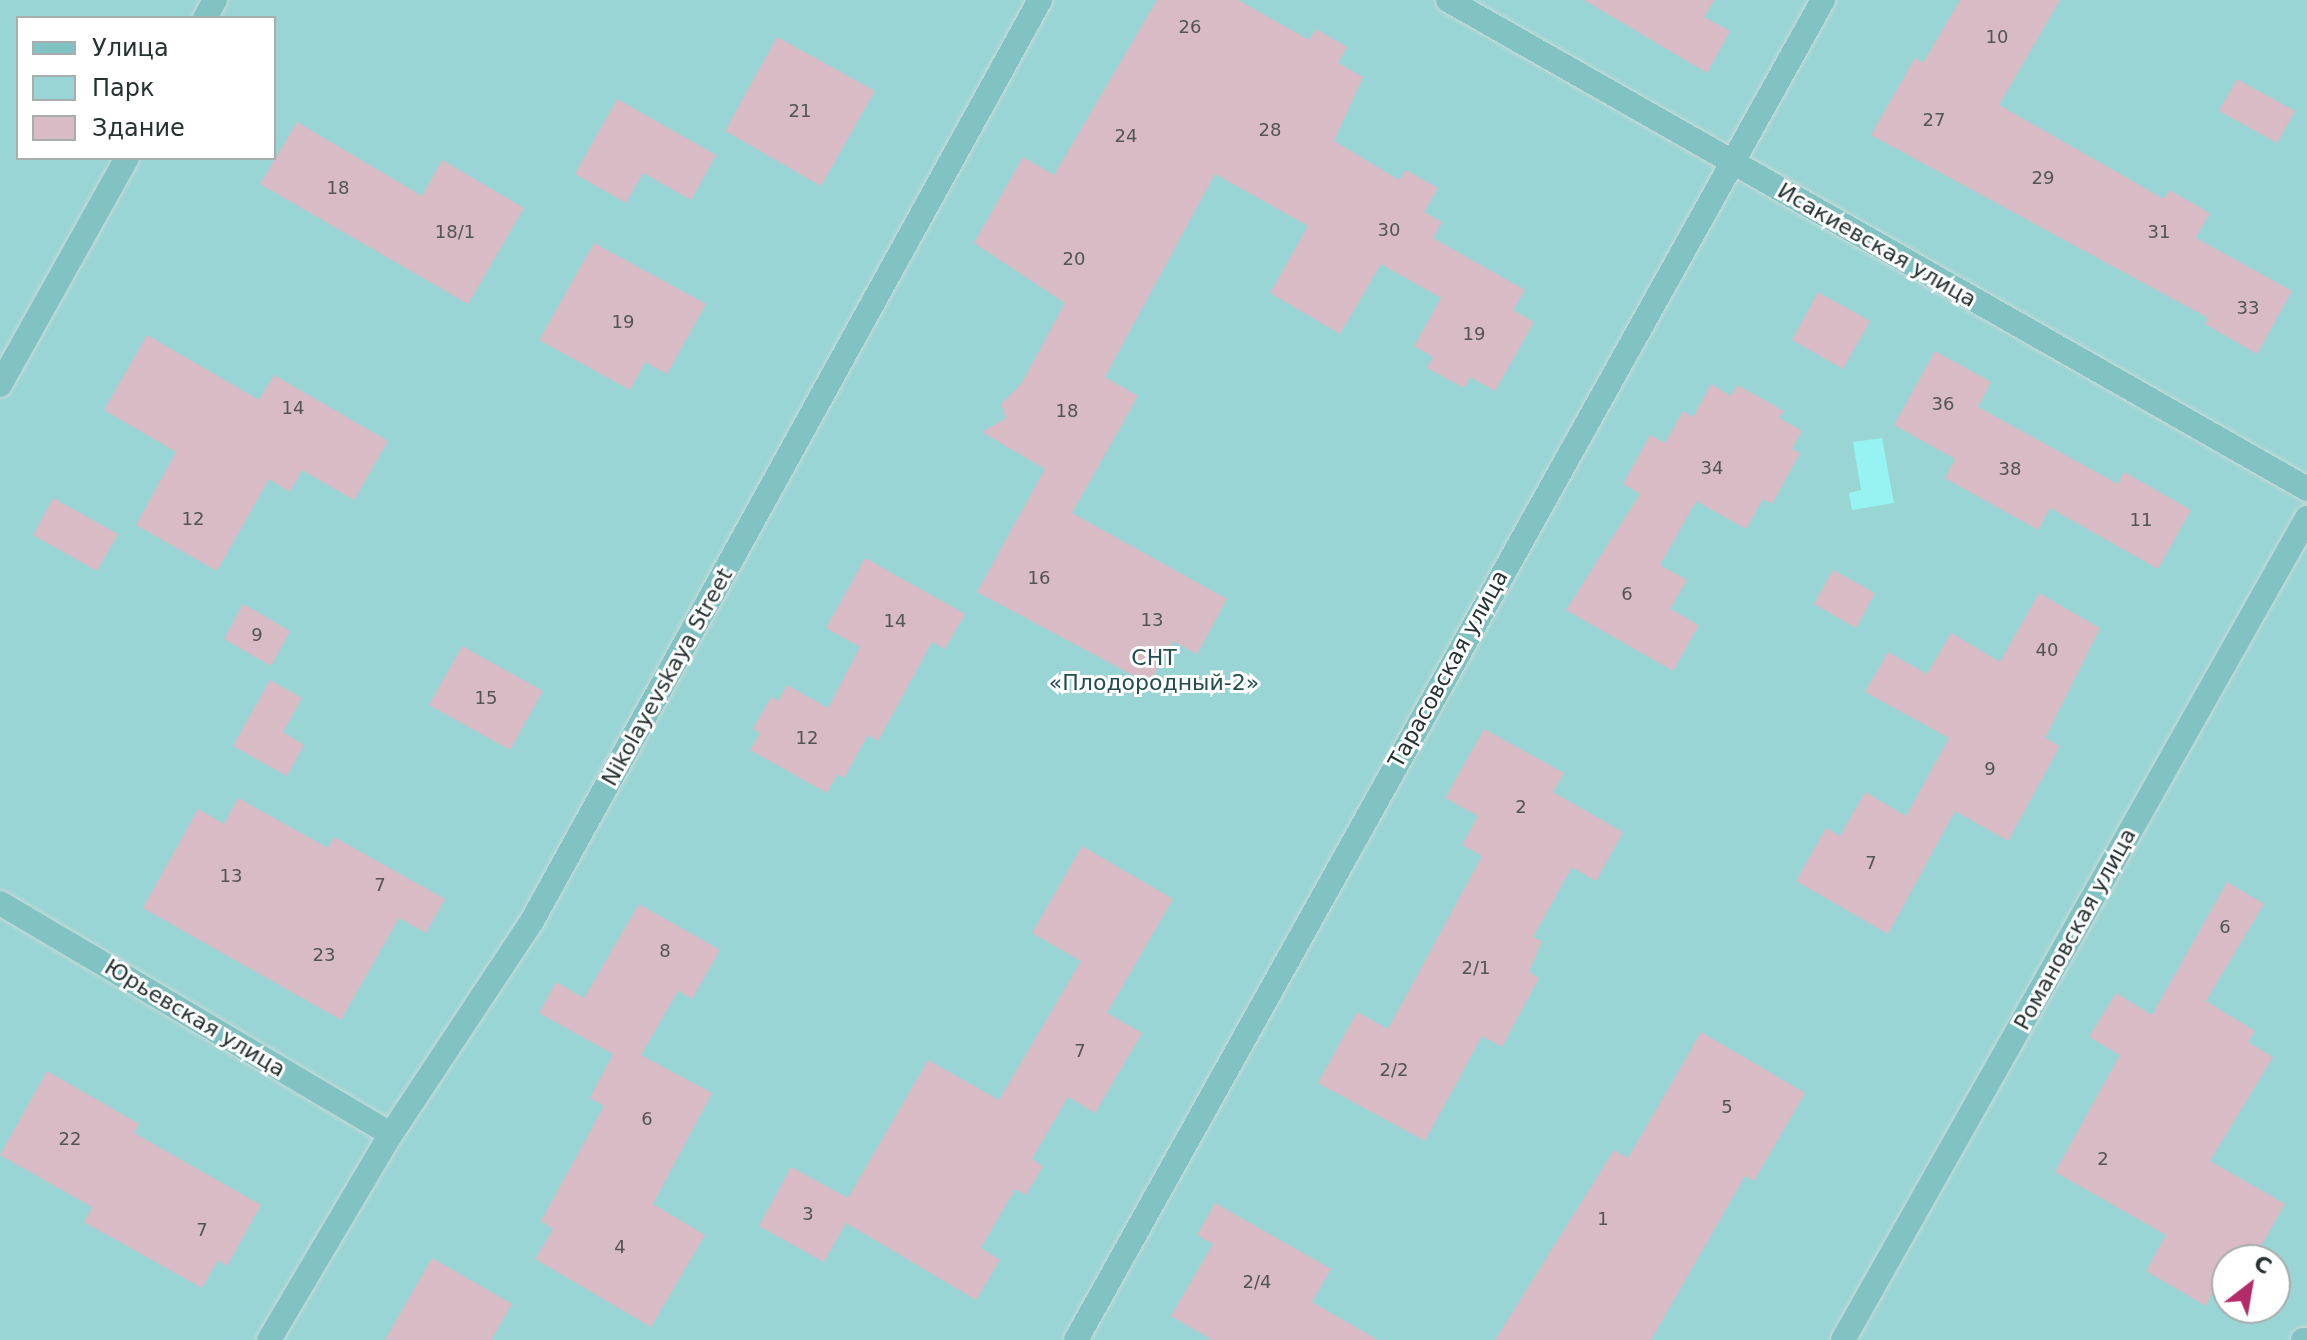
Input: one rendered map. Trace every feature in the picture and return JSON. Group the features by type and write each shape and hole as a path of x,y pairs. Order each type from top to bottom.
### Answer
{"street":[{"name":"Nikolayevskaya Street","path":"269,1340 391,1134 532,921 1040,0"},
{"name":"Исакиевская улица","path":"1448,0 2307,489"},
{"name":"Тарасовская улица","path":"1076,1340 1730,161 1823,0"},
{"path":"0,385 126,160"},
{"name":"Романовская улица","path":"1843,1340 2307,518"},
{"name":"Юрьевская улица","path":"0,903 391,1134"}],"green space":[{"name":"СНТ «Плодородный-2»","path":"0,0 2307,0 2307,1340 0,1340"}],"shaded area":[{"path":"1882,438 1894,503 1852,510 1849,493 1861,490 1853,442"}],"building":[{"path":"1157,0 1238,0 1309,40 1316,29 1347,47 1338,63 1363,77 1334,141 1399,180 1406,170 1438,188 1424,212 1442,222 1433,238 1525,290 1513,310 1534,322 1495,391 1470,377 1464,388 1427,368 1433,357 1414,346 1441,298 1381,264 1340,334 1270,293 1308,226 1215,174 1105,377 1138,396 1072,513 1227,599 1197,654 1173,641 1149,684 977,592 1045,469 982,432 1006,418 1001,404 1021,384 1065,303 974,243 1023,157 1054,175"},
{"path":"1584,0 1714,0 1704,17 1730,31 1707,73"},
{"path":"1960,0 2060,0 1999,105 2164,199 2169,190 2210,213 2196,238 2292,291 2257,354 2205,324 2208,318 1871,135 1915,58 1923,63"},
{"path":"777,37 875,91 821,186 725,131"},
{"path":"2237,79 2295,111 2277,143 2219,111"},
{"path":"617,99 716,155 691,200 643,173 626,203 575,174"},
{"path":"297,122 422,196 442,160 524,208 468,304 260,184"},
{"path":"594,243 706,304 667,374 645,362 630,390 539,340"},
{"path":"1818,292 1870,321 1843,369 1792,340"},
{"path":"147,335 259,400 274,375 388,441 354,500 302,470 290,492 269,479 217,571 136,525 176,452 104,410"},
{"path":"1935,351 1991,382 1978,407 2118,484 2124,472 2191,510 2158,569 2050,508 2038,530 1945,478 1955,459 1894,425"},
{"path":"1711,384 1731,396 1737,385 1784,411 1779,418 1802,431 1792,449 1800,453 1772,504 1763,499 1746,529 1696,501 1660,565 1687,580 1670,609 1699,625 1673,671 1566,610 1640,494 1623,484 1650,435 1665,443 1683,411 1693,417"},
{"path":"53,498 118,534 97,571 33,535"},
{"path":"865,558 965,614 945,649 932,642 878,741 868,735 844,778 837,774 827,793 750,750 760,733 753,729 771,697 778,701 787,685 828,708 860,647 826,628"},
{"path":"1833,570 1875,593 1856,628 1814,604"},
{"path":"2039,593 2100,628 2045,738 2060,746 2008,841 1955,811 1888,934 1796,881 1826,828 1840,836 1865,792 1906,816 1949,738 1865,692 1888,652 1927,674 1951,633 2000,662"},
{"path":"243,604 290,631 271,666 224,639"},
{"path":"462,646 543,691 510,750 429,705"},
{"path":"270,680 302,698 283,732 304,745 287,776 233,746"},
{"path":"1484,729 1564,773 1553,792 1623,832 1596,881 1572,867 1533,937 1542,941 1529,972 1539,978 1502,1047 1482,1036 1425,1141 1318,1083 1357,1012 1388,1029 1482,856 1462,845 1478,816 1445,798"},
{"path":"238,798 328,848 334,837 445,899 426,933 399,918 341,1020 143,908 198,809 224,824"},
{"path":"1082,846 1173,899 1107,1013 1142,1033 1095,1113 1068,1097 1032,1159 1043,1166 1026,1195 1015,1189 981,1248 1000,1260 976,1300 846,1223 824,1262 759,1226 791,1167 848,1198 928,1060 999,1100 1081,961 1032,933"},
{"path":"2227,882 2264,904 2206,1001 2255,1031 2248,1042 2273,1057 2210,1161 2285,1204 2262,1244 2211,1244 2211,1295 2206,1306 2146,1271 2166,1235 2055,1172 2120,1055 2089,1037 2116,993 2152,1015"},
{"path":"639,904 720,950 692,999 678,991 641,1055 712,1093 653,1204 705,1235 651,1327 535,1259 553,1229 541,1221 604,1106 590,1098 613,1054 539,1013 556,982 584,998"},
{"path":"1701,1032 1805,1093 1754,1181 1745,1176 1651,1340 1495,1340 1614,1150 1628,1158"},
{"path":"47,1071 139,1124 134,1133 261,1205 227,1266 218,1260 202,1288 84,1222 92,1207 0,1155"},
{"path":"1215,1203 1331,1269 1312,1302 1378,1340 1212,1340 1171,1316 1213,1244 1197,1235"},
{"path":"432,1258 512,1304 491,1340 385,1340"}]}
